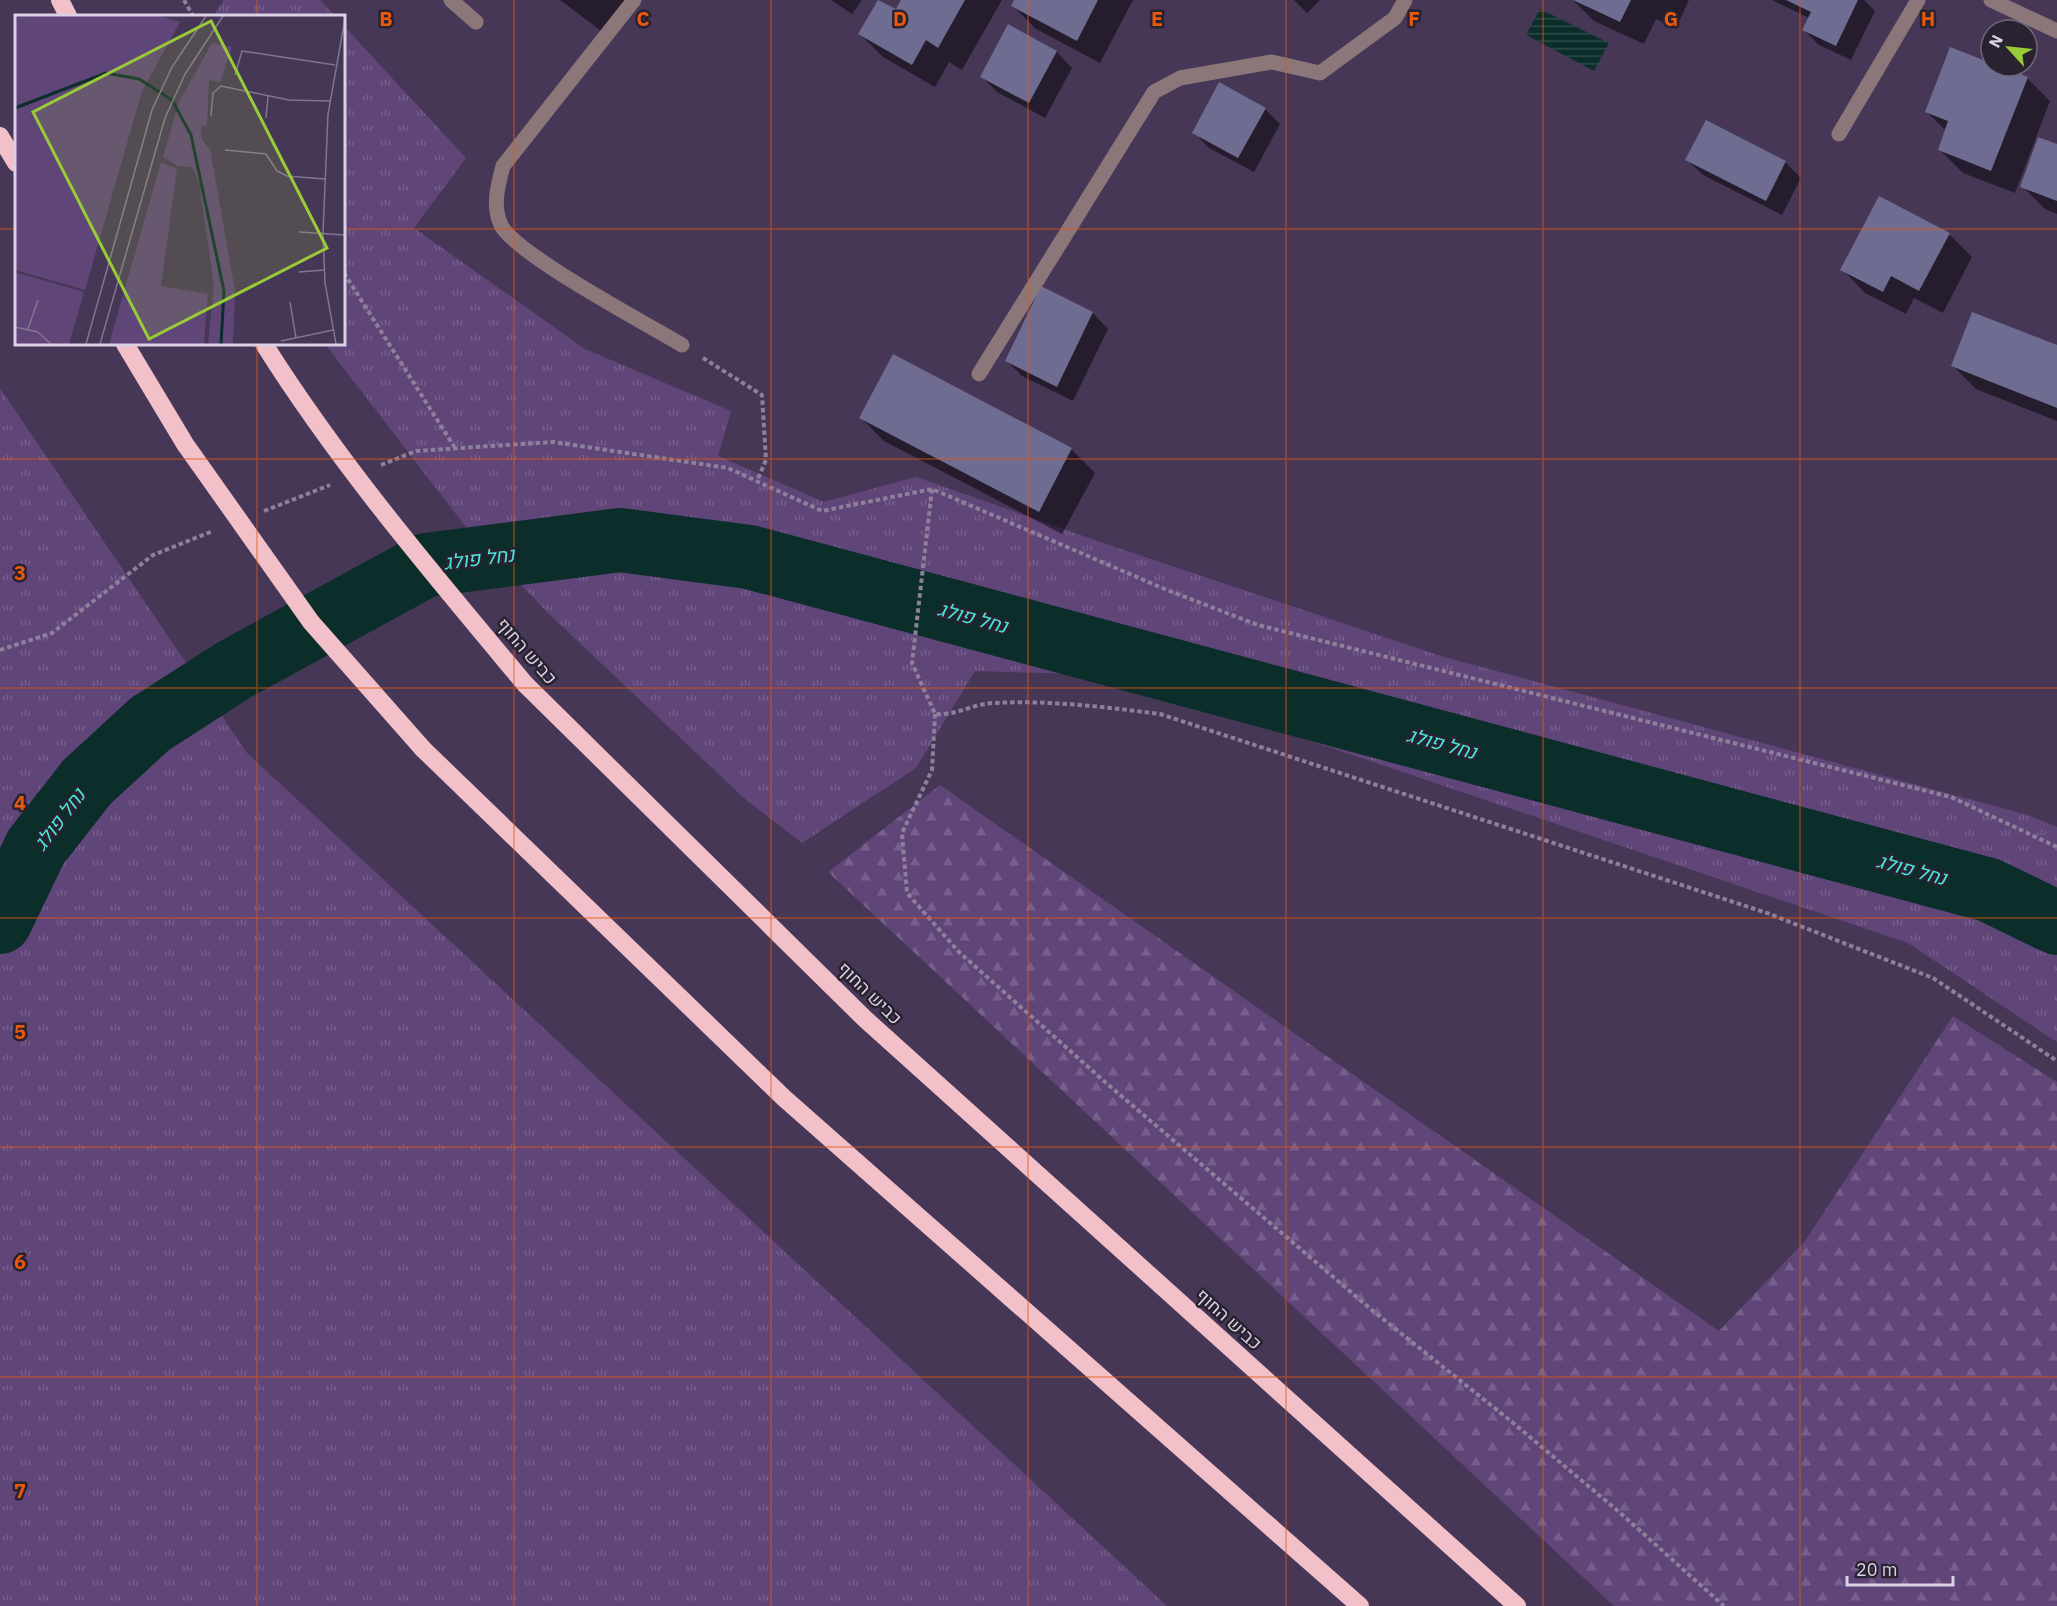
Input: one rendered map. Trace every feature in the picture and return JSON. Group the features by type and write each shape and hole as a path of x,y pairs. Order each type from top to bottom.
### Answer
{"highway":[{"path":"60,0 68,15"},
{"path":"0,136 15,161"},
{"path":"126,345 185,444 311,622 423,749 784,1098 1360,1606"},
{"name":"כביש החוף","path":"265,345 286,379 411,546 525,684 864,1018 1517,1606"}],"street":[{"path":"451,0 476,22"},
{"path":"634,0 503,166 495,195 501,225 525,251 682,345"},
{"path":"979,374 1154,92 1180,78 1272,62 1320,74 1395,18 1405,0"},
{"path":"1839,134 1918,0"},
{"path":"1991,0 2057,32"}],"path":[{"path":"184,0 192,15"},
{"path":"345,275 455,448"},
{"path":"682,345 762,395 766,460 757,481"},
{"path":"372,468 416,451 553,442 728,468 822,511 932,489 1167,590 1257,625 1951,797 2057,848"},
{"path":"263,512 339,481"},
{"path":"932,489 912,663 934,714 932,770 902,833 907,893 959,952 1105,1082 1373,1311 1600,1496 1724,1606"},
{"path":"0,650 52,633 153,555 219,529"},
{"path":"934,714 945,715 991,703 1086,704 1160,714 1789,922 1933,978 2057,1060"}],"green space":[{"path":"224,0 320,0 334,15 214,15"},
{"path":"345,27 466,158 414,228 585,349 731,411 718,456 824,502 916,477 1106,544 1441,656 2028,815 2057,827 2057,1042 1908,943 1116,675 975,671 916,768 802,843 744,798 548,613 465,526 326,345 345,345"},
{"path":"0,388 247,753 1167,1606 0,1606"},
{"path":"940,785 1719,1331 1805,1241 1953,1016 2057,1082 2057,1606 1614,1606 828,872"}],"shaded area":[{"path":"1540,9 1609,43 1594,71 1526,35"}],"building":[{"path":"878,0 896,9 901,0 965,0 938,48 926,40 912,65 858,34"},
{"path":"1014,0 1098,0 1077,41 1011,6"},
{"path":"1573,0 1631,0 1620,22"},
{"path":"1786,0 1858,0 1836,46 1802,30 1811,12"},
{"path":"1008,24 1057,51 1029,103 980,77"},
{"path":"1950,47 1979,58 1979,78 2028,78 1991,171 1938,150 1948,121 1925,112"},
{"path":"1219,82 1266,108 1238,158 1192,133"},
{"path":"1706,120 1786,161 1766,201 1685,160"},
{"path":"2038,137 2057,144 2057,201 2020,187"},
{"path":"1879,196 1950,233 1919,291 1891,276 1883,292 1840,270"},
{"path":"1041,286 1093,312 1057,387 1005,361"},
{"path":"1972,312 2057,345 2057,408 1951,366"},
{"path":"893,354 1072,448 1039,512 859,418"}],"waterway":[{"name":"נחל פולג","path":"0,922 36,847 87,782 150,724 234,670 426,565 620,540 749,557 1989,890 2057,923"}]}
